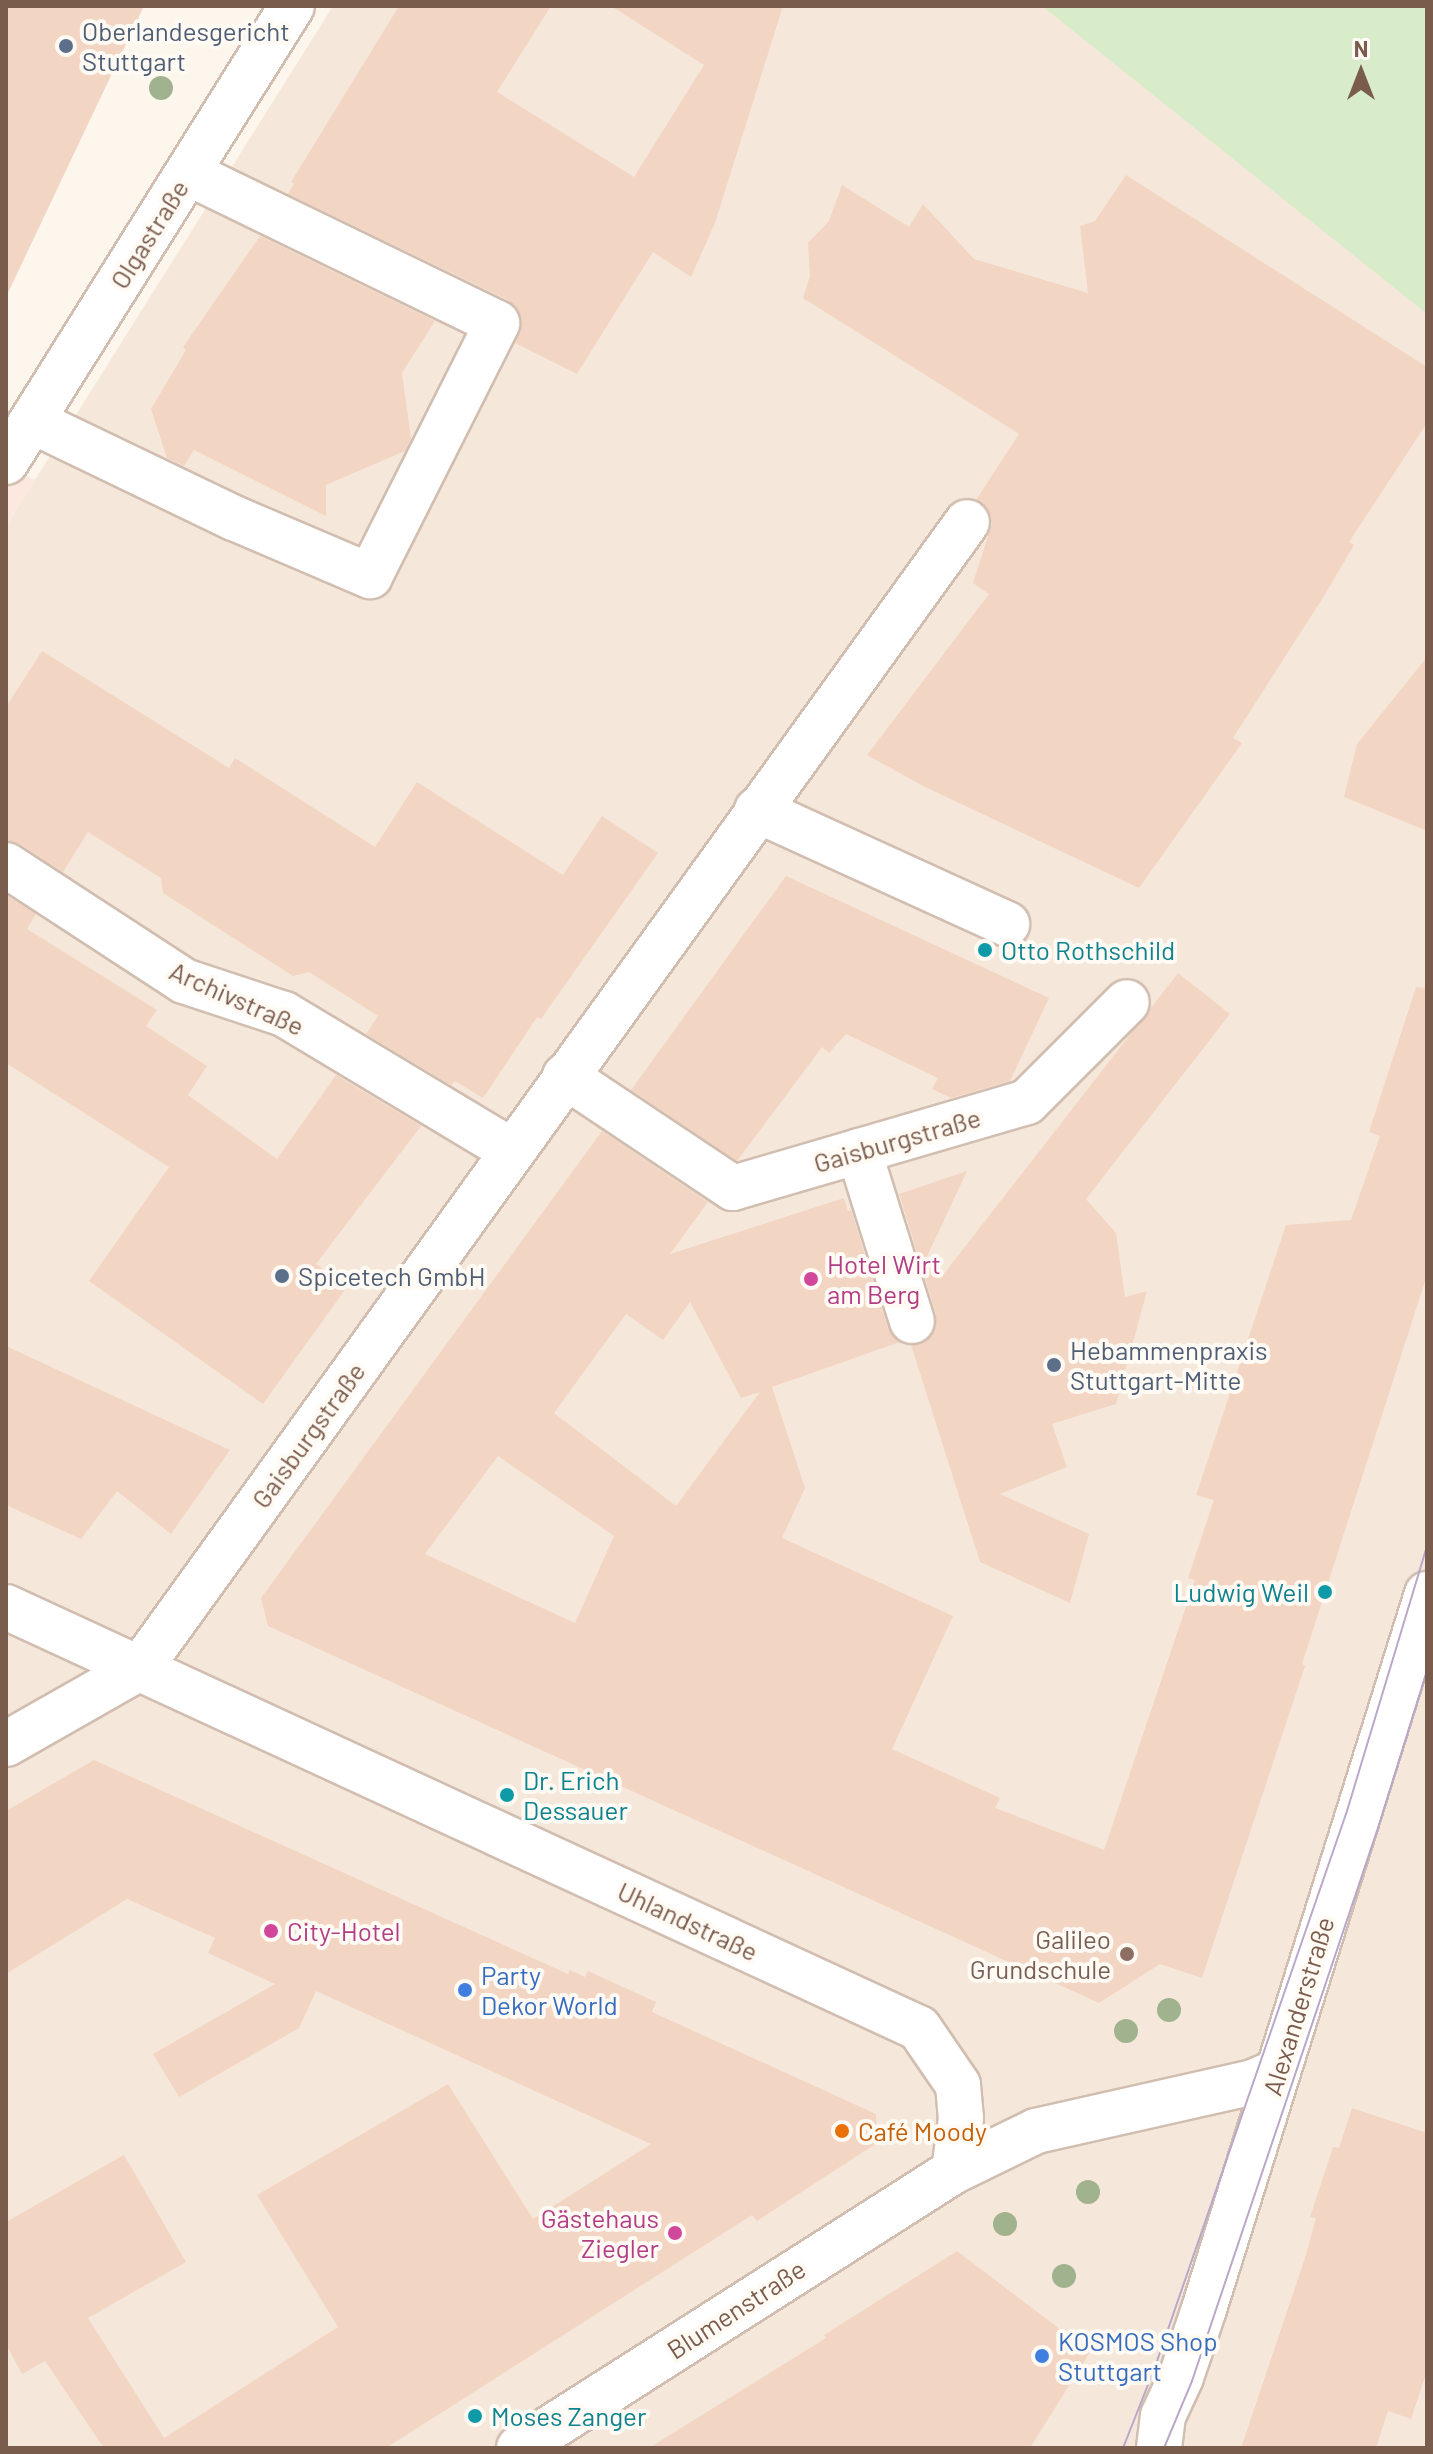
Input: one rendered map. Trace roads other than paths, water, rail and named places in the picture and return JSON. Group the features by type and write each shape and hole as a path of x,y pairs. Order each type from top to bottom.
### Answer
{"street":[{"name":"Olgastraße","path":"15,444 292,6"},
{"path":"15,444 234,518 370,576 497,323 188,173"},
{"name":"Gaisburgstraße","path":"6,1744 140,1668 967,522"},
{"path":"757,810 1007,924"},
{"name":"Archivstraße","path":"6,865 184,981 284,1014 512,1151"},
{"name":"Gaisburgstraße","path":"565,1076 733,1188 1027,1102 1127,1002"},
{"path":"859,1151 912,1321"},
{"name":"Alexanderstraße","path":"1127,2448 1161,2432 1181,2377 1427,1594"},
{"name":"Uhlandstraße","path":"6,1607 919,2028 958,2085 961,2118 954,2171"},
{"path":"954,2171 1036,2131 1253,2082 1277,2072"},
{"name":"Blumenstraße","path":"519,2448 954,2171"}],"tram line":[{"path":"1123,2448 1155,2367 1347,1811 1427,1546"},
{"path":"1164,2448 1192,2381 1378,1828 1427,1671"}],"place":[{"name":"Oberlandesgericht Stuttgart","path":"66,46"},
{"name":"Otto Rothschild","path":"985,950"},
{"name":"Spicetech GmbH","path":"282,1276"},
{"name":"Hotel Wirt am Berg","path":"811,1279"},
{"name":"Hebammenpraxis Stuttgart-Mitte","path":"1054,1365"},
{"name":"Ludwig Weil","path":"1325,1592"},
{"name":"Dr. Erich Dessauer","path":"507,1795"},
{"name":"City-Hotel","path":"271,1931"},
{"name":"Galileo Grundschule","path":"1127,1954"},
{"name":"Party Dekor World","path":"465,1990"},
{"name":"Café Moody","path":"842,2131"},
{"name":"Gästehaus Ziegler","path":"675,2233"},
{"name":"KOSMOS Shop Stuttgart","path":"1042,2356"},
{"name":"Moses Zanger","path":"475,2416"}]}
